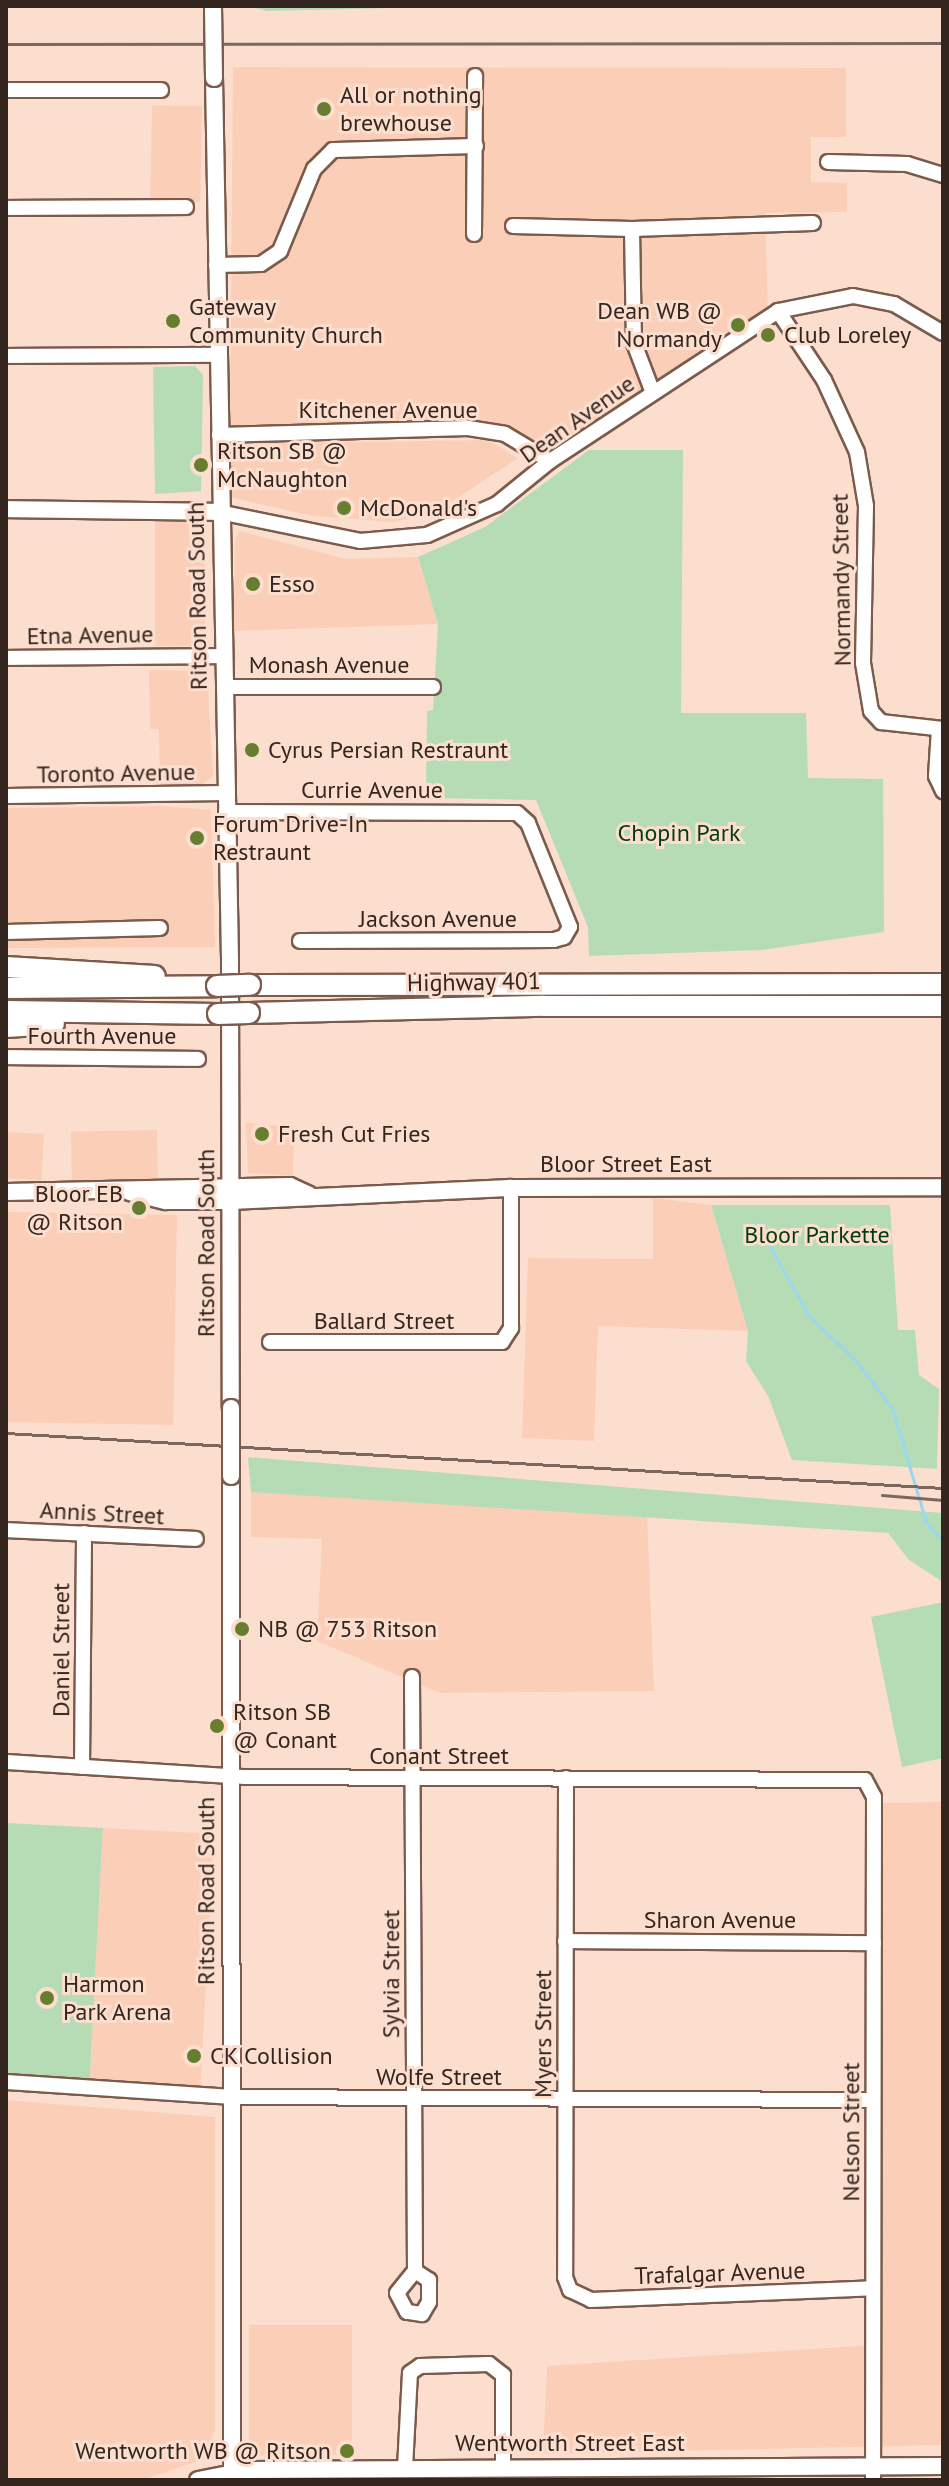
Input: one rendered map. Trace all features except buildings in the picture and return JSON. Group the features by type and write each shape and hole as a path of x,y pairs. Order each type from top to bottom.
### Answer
{"highway":[{"path":"6,967 144,973 208,986"},
{"name":"Highway 401","path":"6,988 943,984"},
{"name":"Highway 401","path":"6,1011 179,1015 544,1006 943,1006"},
{"path":"6,1027 179,1015"}],"main road":[{"name":"Ritson Road South","path":"213,6 231,1194 229,2097 232,2476"},
{"path":"6,509 219,512"},
{"name":"Bloor Street East","path":"6,1192 129,1192 163,1186 231,1194 290,1186 309,1195 511,1188 943,1187"},
{"name":"Wentworth Street East","path":"198,2480 405,2468 873,2473 943,2466"}],"street":[{"path":"474,234 475,76"},
{"path":"6,90 161,90"},
{"path":"216,265 261,264 280,251 314,169 333,150 476,146"},
{"path":"828,162 907,164 943,175"},
{"path":"6,208 186,207"},
{"path":"513,226 632,229 813,223"},
{"path":"632,229 634,343 653,393"},
{"name":"Dean Avenue","path":"219,512 347,540 393,541 464,522 497,504 550,461 778,311 853,296 894,304 943,333"},
{"name":"Normandy Street","path":"778,311 824,380 857,452 866,506 863,663 866,696 881,722 941,729"},
{"path":"6,356 218,355"},
{"name":"Kitchener Avenue","path":"219,435 468,428 505,434 550,461"},
{"name":"Etna Avenue","path":"6,658 223,656"},
{"name":"Monash Avenue","path":"224,687 433,687"},
{"path":"941,729 936,776 943,791"},
{"name":"Toronto Avenue","path":"6,796 226,793"},
{"name":"Currie Avenue","path":"226,812 517,813 528,823 570,927"},
{"name":"Jackson Avenue","path":"300,941 554,940 564,937 570,927"},
{"path":"6,932 160,928"},
{"name":"Fourth Avenue","path":"6,1057 198,1059"},
{"name":"Ballard Street","path":"270,1342 497,1344 511,1328 511,1188"},
{"name":"Annis Street","path":"6,1530 196,1539"},
{"name":"Daniel Street","path":"82,1767 84,1533"},
{"name":"Sylvia Street","path":"412,1677 415,2271"},
{"name":"Conant Street","path":"6,1762 230,1777 858,1778 870,1785"},
{"name":"Myers Street","path":"566,1778 565,2277 570,2290"},
{"name":"Nelson Street","path":"870,1785 874,1943 873,2473"},
{"name":"Sharon Avenue","path":"565,1941 874,1943"},
{"name":"Wolfe Street","path":"6,2082 229,2097 872,2100"},
{"name":"Trafalgar Avenue","path":"570,2290 591,2300 873,2288"},
{"path":"405,2468 410,2373 420,2366 489,2364 503,2375 503,2467"}],"shaded area":[{"path":"233,67 846,68 846,137 811,137 811,182 847,183 847,212 765,213 768,313 547,454 533,441 473,426 230,426"},
{"path":"152,105 202,106 200,202 150,201"},
{"path":"487,440 518,458 439,510 394,522 313,516 229,497 228,444"},
{"path":"155,520 205,520 205,646 155,646"},
{"path":"240,531 346,559 418,557 438,624 234,631 235,540"},
{"path":"149,670 207,671 213,776 201,786 160,787 159,729 150,729"},
{"path":"162,806 211,810 215,947 6,948 6,808"},
{"path":"246,1123 294,1127 293,1176 248,1173"},
{"path":"157,1130 158,1179 72,1180 71,1132"},
{"path":"6,1132 44,1134 42,1180 6,1178"},
{"path":"653,1198 711,1205 748,1331 598,1326 594,1441 522,1438 528,1258 653,1259"},
{"path":"6,1212 177,1215 173,1425 6,1422"},
{"path":"251,1492 647,1513 654,1691 440,1693 317,1641 322,1539 251,1537"},
{"path":"943,1802 943,2445 543,2454 547,2366 874,2345 880,1803"},
{"path":"103,1828 214,1834 201,2088 90,2083"},
{"path":"6,2100 215,2117 215,2430 203,2459 142,2480 6,2480"},
{"path":"249,2325 352,2325 352,2455 249,2455"}],"green space":[{"path":"248,6 392,6 392,8 267,11"},
{"path":"195,366 203,375 201,491 155,494 153,367"},
{"name":"Chopin Park","path":"589,450 683,450 681,713 806,713 808,778 883,779 884,932 762,950 589,956 588,927 536,800 426,798 427,711 433,710 438,624 418,557 485,527"},
{"name":"Bloor Parkette","path":"711,1205 890,1205 898,1330 915,1330 919,1375 939,1389 937,1469 792,1460 768,1396 746,1361 748,1331"},
{"path":"248,1457 943,1513 943,1582 909,1560 888,1533 251,1492"},
{"path":"943,1602 943,1758 902,1767 871,1617"},
{"path":"6,1823 103,1828 90,2082 6,2077"}],"waterway":[{"path":"757,1223 809,1316 856,1361 892,1408 926,1522 943,1541"}],"railway":[{"path":"6,44 943,43"},
{"path":"6,1433 943,1488"},
{"path":"882,1495 943,1500"}],"place":[{"name":"All or nothing brewhouse","path":"324,109"},
{"name":"Gateway Community Church","path":"173,321"},
{"name":"Dean WB @ Normandy","path":"738,325"},
{"name":"Club Loreley","path":"768,335"},
{"name":"Ritson SB @ McNaughton","path":"201,465"},
{"name":"McDonald's","path":"344,508"},
{"name":"Esso","path":"253,584"},
{"name":"Cyrus Persian Restraunt","path":"252,750"},
{"name":"Forum Drive-In Restraunt","path":"197,838"},
{"name":"Fresh Cut Fries","path":"262,1134"},
{"name":"Bloor EB @ Ritson","path":"139,1208"},
{"name":"NB @ 753 Ritson","path":"242,1629"},
{"name":"Ritson SB @ Conant","path":"217,1726"},
{"name":"Harmon Park Arena","path":"47,1998"},
{"name":"CK Collision","path":"194,2056"},
{"name":"Wentworth WB @ Ritson","path":"347,2451"}]}
